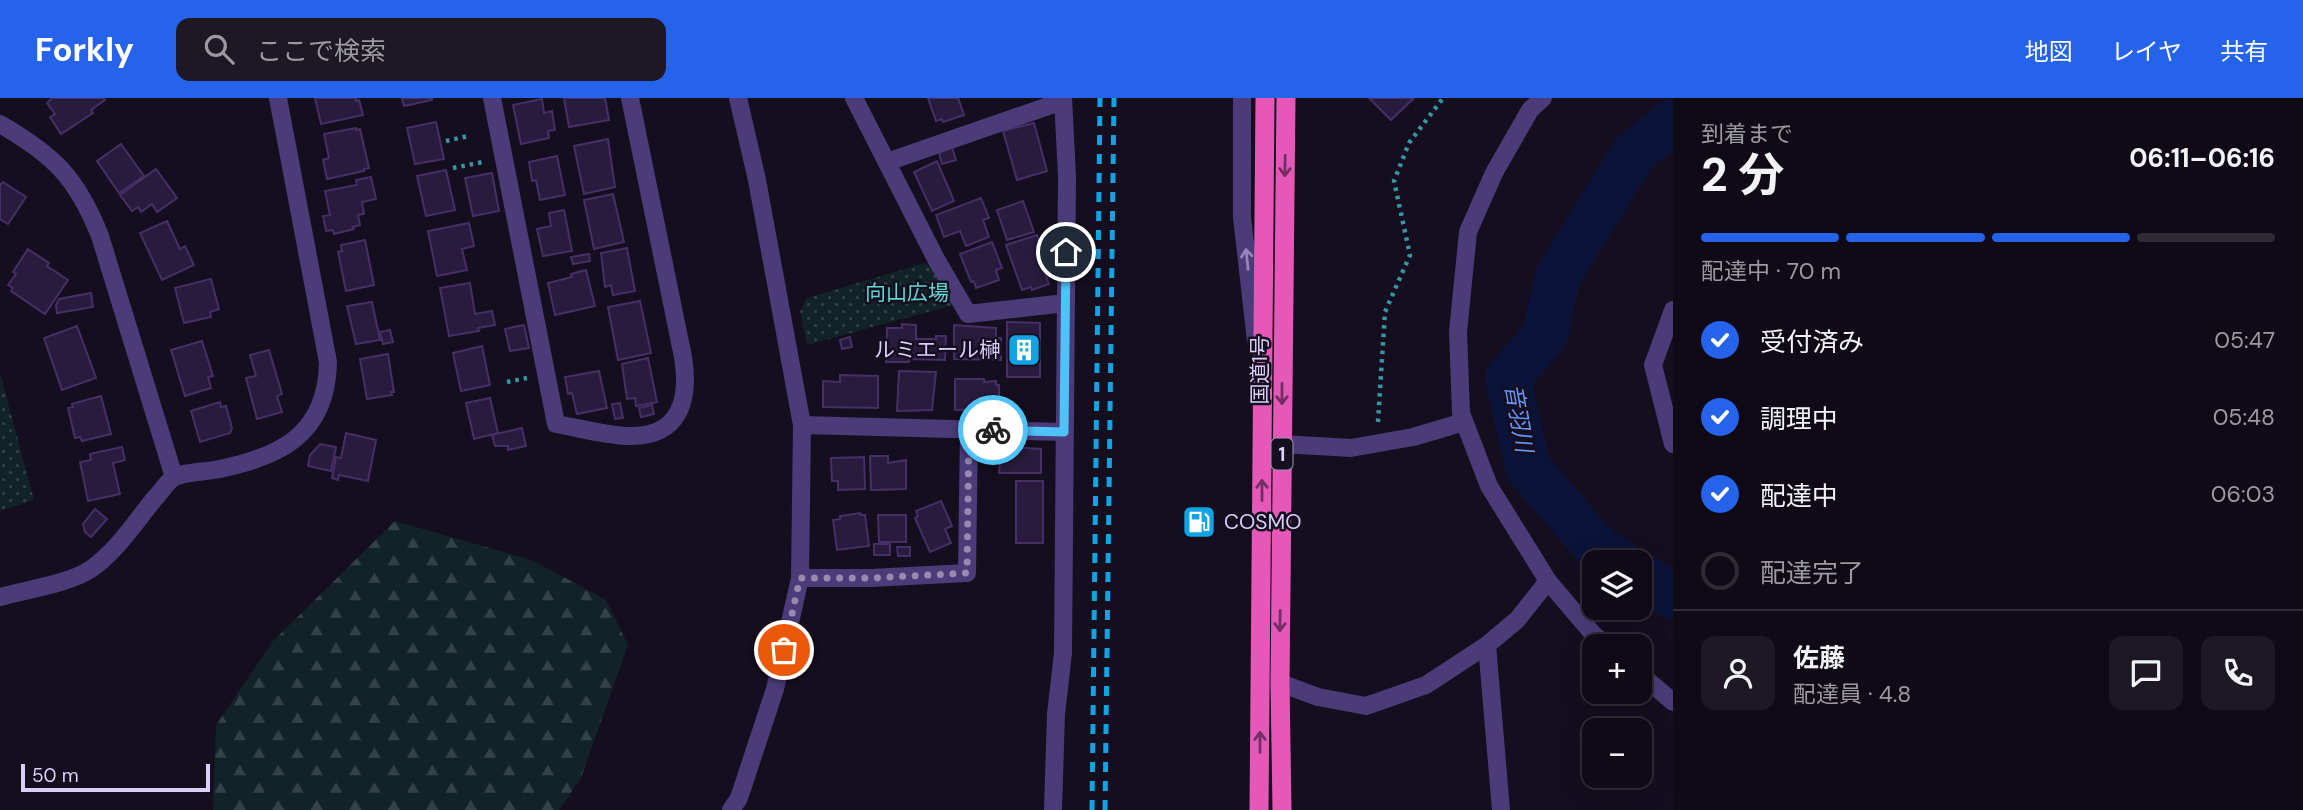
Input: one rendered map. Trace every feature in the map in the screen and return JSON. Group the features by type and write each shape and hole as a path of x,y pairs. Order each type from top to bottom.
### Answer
{"highway":[{"name":"国道1号","path":"1259,810 1265,98"},
{"name":"国道1号","path":"1282,810 1280,683 1286,98"}],"street":[{"path":"0,597 76,576 91,569 107,555 174,477 240,465 291,444 308,428 324,394 328,362 278,98"},
{"path":"492,98 556,424 625,436 643,435 657,430 675,418 681,410 686,384 631,98"},
{"path":"731,810 739,798 775,688 800,578 802,425 760,193 737,98"},
{"path":"854,98 968,314 1066,303"},
{"path":"1242,98 1242,217 1262,400"},
{"path":"1543,98 1530,110 1494,173 1468,232 1458,332 1461,413 1489,486 1548,580 1593,634"},
{"path":"887,162 1063,100 1067,176 1063,653 1056,714 1053,810"},
{"path":"0,124 51,157 68,176 85,202 100,236 174,477"},
{"path":"1673,310 1653,365 1673,444"},
{"path":"1282,444 1352,448 1413,437 1464,422"},
{"path":"802,425 1064,432"},
{"path":"800,578 871,578 967,573 969,429"},
{"path":"1280,683 1318,697 1366,706 1426,685 1487,645 1517,620 1548,580"},
{"path":"1487,645 1501,810"},
{"path":"1652,684 1673,702"}],"path":[{"path":"1376,443 1385,312 1410,256 1394,181 1409,143 1443,98"},
{"path":"446,141 468,136"},
{"path":"453,168 503,157"}],"green space":[{"name":"向山広場","path":"925,263 935,269 957,304 807,345 800,312 807,298"},
{"path":"0,373 34,500 0,511"},
{"path":"395,521 532,560 606,600 628,645 581,778 559,810 213,810 216,725 273,641"}],"building":[{"path":"52,98 105,100 91,110 93,113 61,134 50,117 55,114 47,103"},
{"path":"315,98 356,98 363,115 321,124"},
{"path":"402,98 432,98 432,100 404,106"},
{"path":"564,98 605,98 609,120 569,127"},
{"path":"928,98 958,98 964,115 943,122 942,119 936,121"},
{"path":"1369,98 1414,98 1391,120"},
{"path":"542,99 544,113 552,111 555,130 548,131 549,138 521,144 513,105"},
{"path":"436,122 444,159 415,164 407,128"},
{"path":"1034,123 1047,171 1017,180 1003,131"},
{"path":"360,129 369,168 327,179 323,160 329,158 324,134"},
{"path":"608,139 615,187 584,194 574,146"},
{"path":"121,144 144,176 119,193 97,161"},
{"path":"951,144 956,160 942,164 938,148"},
{"path":"557,156 565,195 540,200 536,180 532,181 529,162"},
{"path":"937,161 954,201 932,211 914,172"},
{"path":"156,169 177,198 157,212 152,204 141,212 138,207 132,211 120,195"},
{"path":"446,170 455,210 426,216 417,176"},
{"path":"492,173 499,211 473,216 465,178"},
{"path":"371,177 376,199 362,202 364,214 358,215 360,225 334,234 333,230 326,231 323,216 330,215 325,191 357,185 356,180"},
{"path":"3,182 26,197 8,224 0,219 0,185"},
{"path":"613,194 624,242 594,249 584,200"},
{"path":"981,198 989,218 983,220 989,237 966,246 960,231 944,237 936,215"},
{"path":"1023,201 1034,232 1007,240 997,210"},
{"path":"564,210 572,251 543,256 537,229 551,226 549,213"},
{"path":"167,221 180,249 185,246 194,265 162,280 140,233"},
{"path":"469,223 474,246 462,249 467,270 437,276 428,231"},
{"path":"1037,235 1045,260 1041,262 1049,284 1032,290 1031,287 1022,290 1006,245"},
{"path":"365,240 374,285 346,291 338,252 342,251 341,245"},
{"path":"992,242 1002,268 996,270 999,280 976,288 960,254"},
{"path":"627,248 635,291 613,295 611,285 605,287 601,253"},
{"path":"28,249 68,280 45,314 11,291 13,288 8,285"},
{"path":"589,254 590,261 573,264 571,257"},
{"path":"586,270 595,306 555,315 548,283"},
{"path":"211,279 219,309 210,312 211,317 184,323 175,288"},
{"path":"470,283 475,314 492,311 495,325 478,328 479,331 449,336 440,288"},
{"path":"91,293 93,307 57,313 56,305 59,299"},
{"path":"640,301 651,353 618,360 608,307"},
{"path":"372,302 380,340 356,344 347,306"},
{"name":"ルミエール榊","path":"1007,322 1040,323 1040,377 1007,377"},
{"path":"902,324 916,325 916,339 946,336 945,360 909,359 909,362 886,362 887,328 902,328"},
{"path":"524,325 529,348 510,351 505,329"},
{"path":"954,325 996,328 996,338 1001,338 1001,360 954,359"},
{"path":"77,326 96,378 62,390 44,338"},
{"path":"390,330 393,342 383,344 380,332"},
{"path":"850,337 852,347 842,349 840,340"},
{"path":"202,341 213,376 208,377 211,388 185,396 171,350"},
{"path":"482,346 490,385 461,391 453,353"},
{"path":"269,350 282,394 277,396 282,412 257,419 246,378 256,376 250,355"},
{"path":"388,354 394,392 391,392 392,395 367,399 360,359"},
{"path":"648,358 657,402 636,406 635,398 627,399 622,364"},
{"path":"599,371 607,408 577,414 572,393 568,394 565,377"},
{"path":"899,371 936,372 932,410 897,411"},
{"path":"840,375 878,376 878,408 823,407 823,381 840,382"},
{"path":"955,379 996,381 996,385 999,385 999,404 985,405 985,409 955,410"},
{"path":"101,396 111,434 82,441 80,437 75,438 68,408 73,407 72,404"},
{"path":"490,398 498,433 474,439 466,403"},
{"path":"220,402 221,407 226,406 232,428 230,433 200,442 191,411"},
{"path":"620,403 623,418 615,419 612,404"},
{"path":"652,405 654,414 641,417 639,408"},
{"path":"522,428 526,446 508,450 508,446 495,446 492,435"},
{"path":"346,433 376,440 368,481 339,475 338,480 332,478 336,457 341,458"},
{"path":"320,444 336,447 331,471 308,466 310,455"},
{"path":"988,446 1041,449 1041,473 999,473 1000,460 988,460"},
{"path":"122,447 125,460 113,463 120,494 88,501 80,462 91,460 90,454"},
{"path":"870,456 888,456 888,463 906,460 906,489 871,490"},
{"path":"864,457 865,489 838,490 838,481 832,481 831,458"},
{"path":"1016,481 1043,481 1043,543 1016,543"},
{"path":"941,501 952,526 945,529 951,543 930,552 915,518 918,516 916,511"},
{"path":"95,509 107,519 91,537 85,532 83,524"},
{"path":"860,513 865,515 869,546 837,550 833,520 840,519 840,516"},
{"path":"878,515 906,515 906,542 879,542"},
{"path":"874,544 890,544 890,555 874,555"},
{"path":"897,547 910,547 910,556 898,556"}],"waterway":[{"name":"音羽川","path":"1601,550 1528,468 1508,378 1545,336 1558,276 1634,153 1673,122"},
{"name":"音羽川","path":"1652,583 1673,596"}],"railway":[{"path":"1092,810 1100,98"},
{"path":"1105,810 1114,98"}],"way so far":[{"path":"784,650 800,578 871,578 967,573 969,429 993,430"}],"place":[{"name":"ルミエール榊","path":"1024,350"},
{"name":"COSMO","path":"1199,522"}],"route":[{"path":"993,430 1064,432 1066,252"}]}
